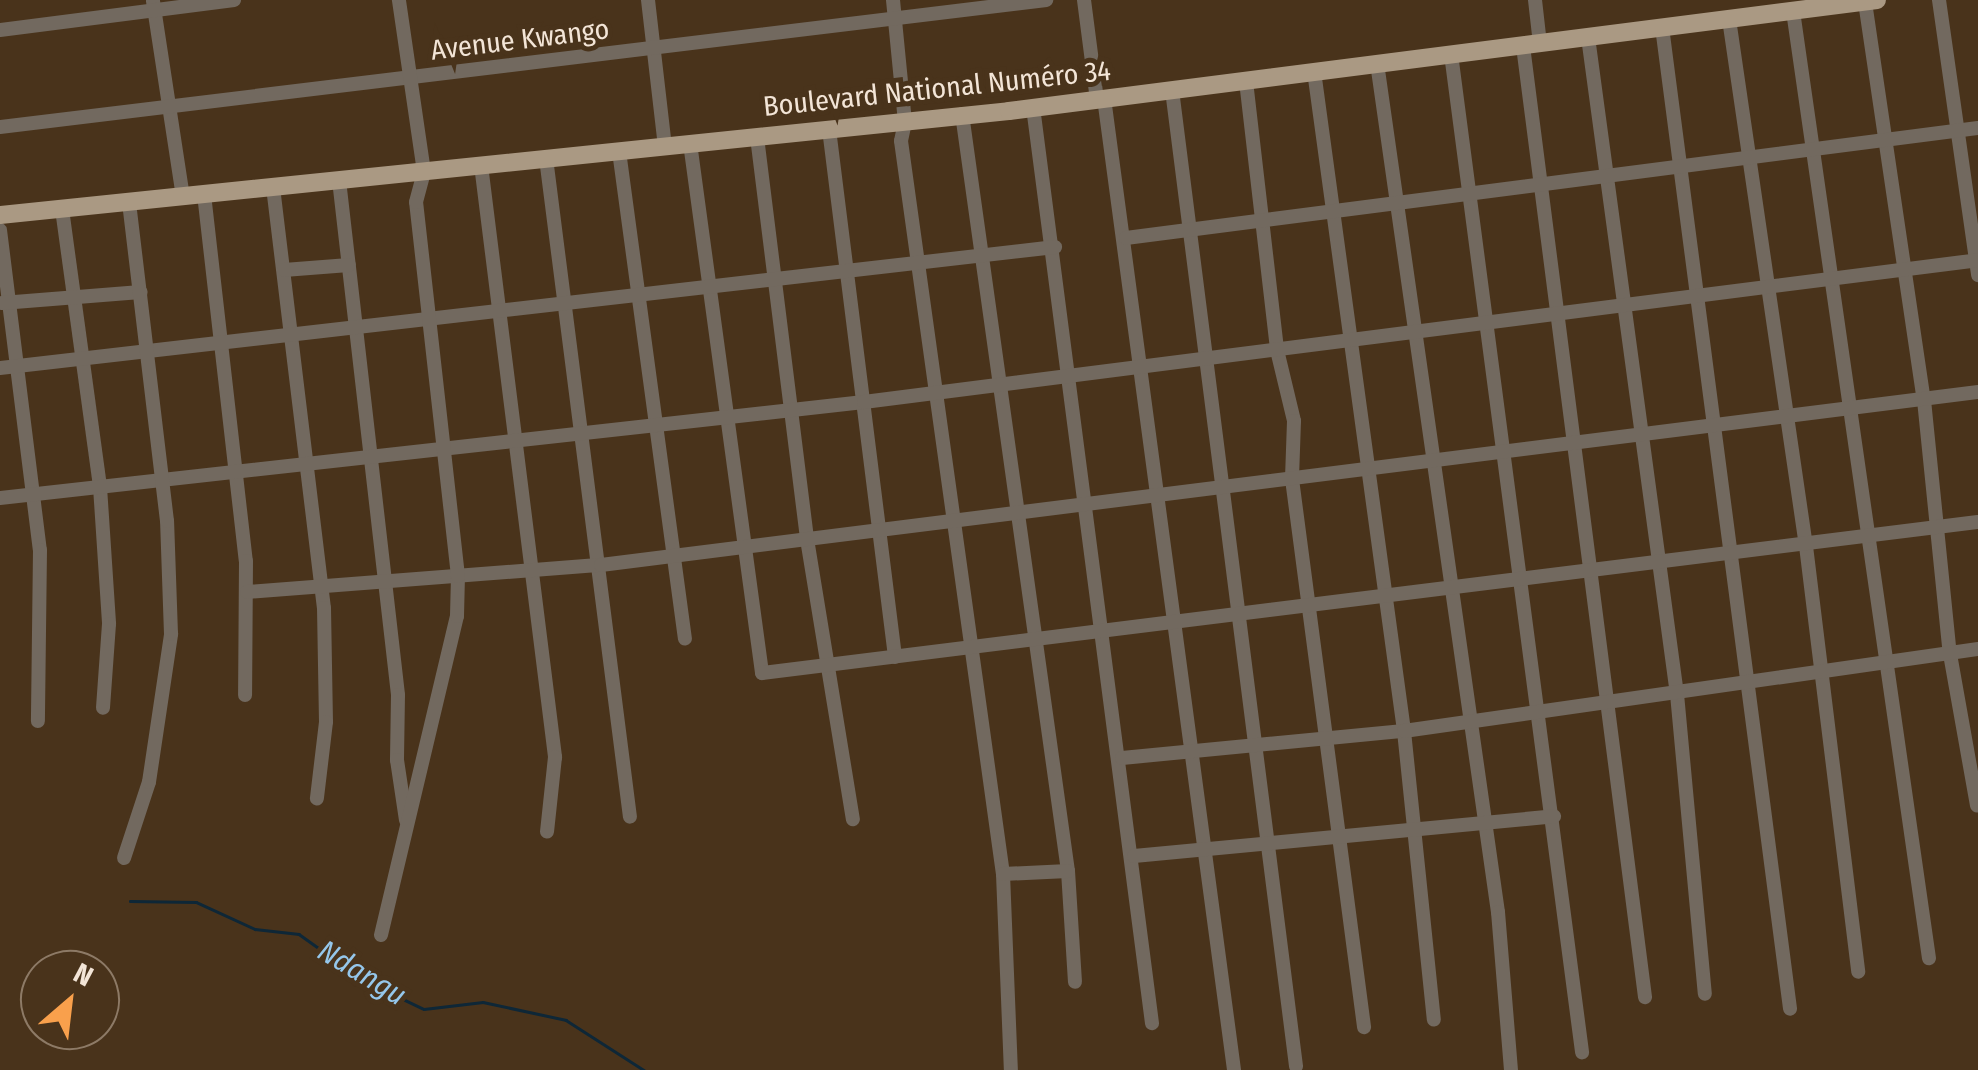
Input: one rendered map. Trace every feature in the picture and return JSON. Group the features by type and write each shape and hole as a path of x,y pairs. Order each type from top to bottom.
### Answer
{"main road":[{"name":"Boulevard National Numéro 34","path":"0,215 906,122 1532,45 1787,8 1871,1"}],"street":[{"path":"0,30 153,5 234,0"},
{"path":"381,935 457,616 458,576 416,202 424,172 399,0"},
{"path":"648,0 665,146"},
{"path":"893,0 906,122 901,141 1004,874 1011,1070"},
{"name":"Avenue Kwango","path":"0,126 1046,0"},
{"path":"1084,0 1126,238 1234,1070"},
{"path":"1535,0 1532,45 1540,189 1595,574 1645,998"},
{"path":"0,498 656,427 1207,358 1417,336 1906,270 1977,265 1939,0"},
{"path":"1871,1 1886,142 1924,400 1950,654 1978,806"},
{"path":"153,5 183,197"},
{"path":"1787,8 1813,153 1929,958"},
{"path":"1729,19 1806,546 1858,972"},
{"path":"1662,28 1676,171 1716,426 1745,685 1790,1009"},
{"path":"1588,37 1677,694 1705,994"},
{"path":"1450,54 1536,711 1554,816 1582,1052"},
{"path":"1377,63 1485,821 1511,1070"},
{"path":"1314,72 1404,731 1434,1019"},
{"path":"1246,81 1277,350 1294,420 1292,479 1313,608 1364,1027"},
{"path":"1172,90 1272,846 1296,1066"},
{"path":"1033,107 1106,633 1152,1023"},
{"path":"962,114 1068,871 1076,982"},
{"path":"1126,238 1750,162 1978,128"},
{"path":"830,129 895,657"},
{"path":"756,137 807,538 853,819"},
{"path":"690,143 762,674 1595,574 1978,522"},
{"path":"619,151 685,639"},
{"path":"546,158 601,565 630,816"},
{"path":"481,165 555,756 547,832"},
{"path":"338,180 398,695 398,786 408,824"},
{"path":"274,187 294,336 327,678 317,798"},
{"path":"204,194 247,592 245,695"},
{"path":"124,858 149,782 171,634 163,482 130,202"},
{"path":"62,210 100,487 109,624 103,708"},
{"path":"0,230 4,303 18,366 44,600 38,721"},
{"path":"0,368 1055,248"},
{"path":"284,270 348,265"},
{"path":"4,303 141,292"},
{"path":"247,592 601,565 1368,472 1978,392"},
{"path":"1122,758 1404,731 1885,666 1978,649"},
{"path":"1134,856 1208,854 1554,816"},
{"path":"1004,874 1068,871"}],"waterway":[{"name":"Ndangu","path":"130,901 196,902 255,929 299,934 365,981 424,1009 483,1002 566,1020 644,1070"}]}
